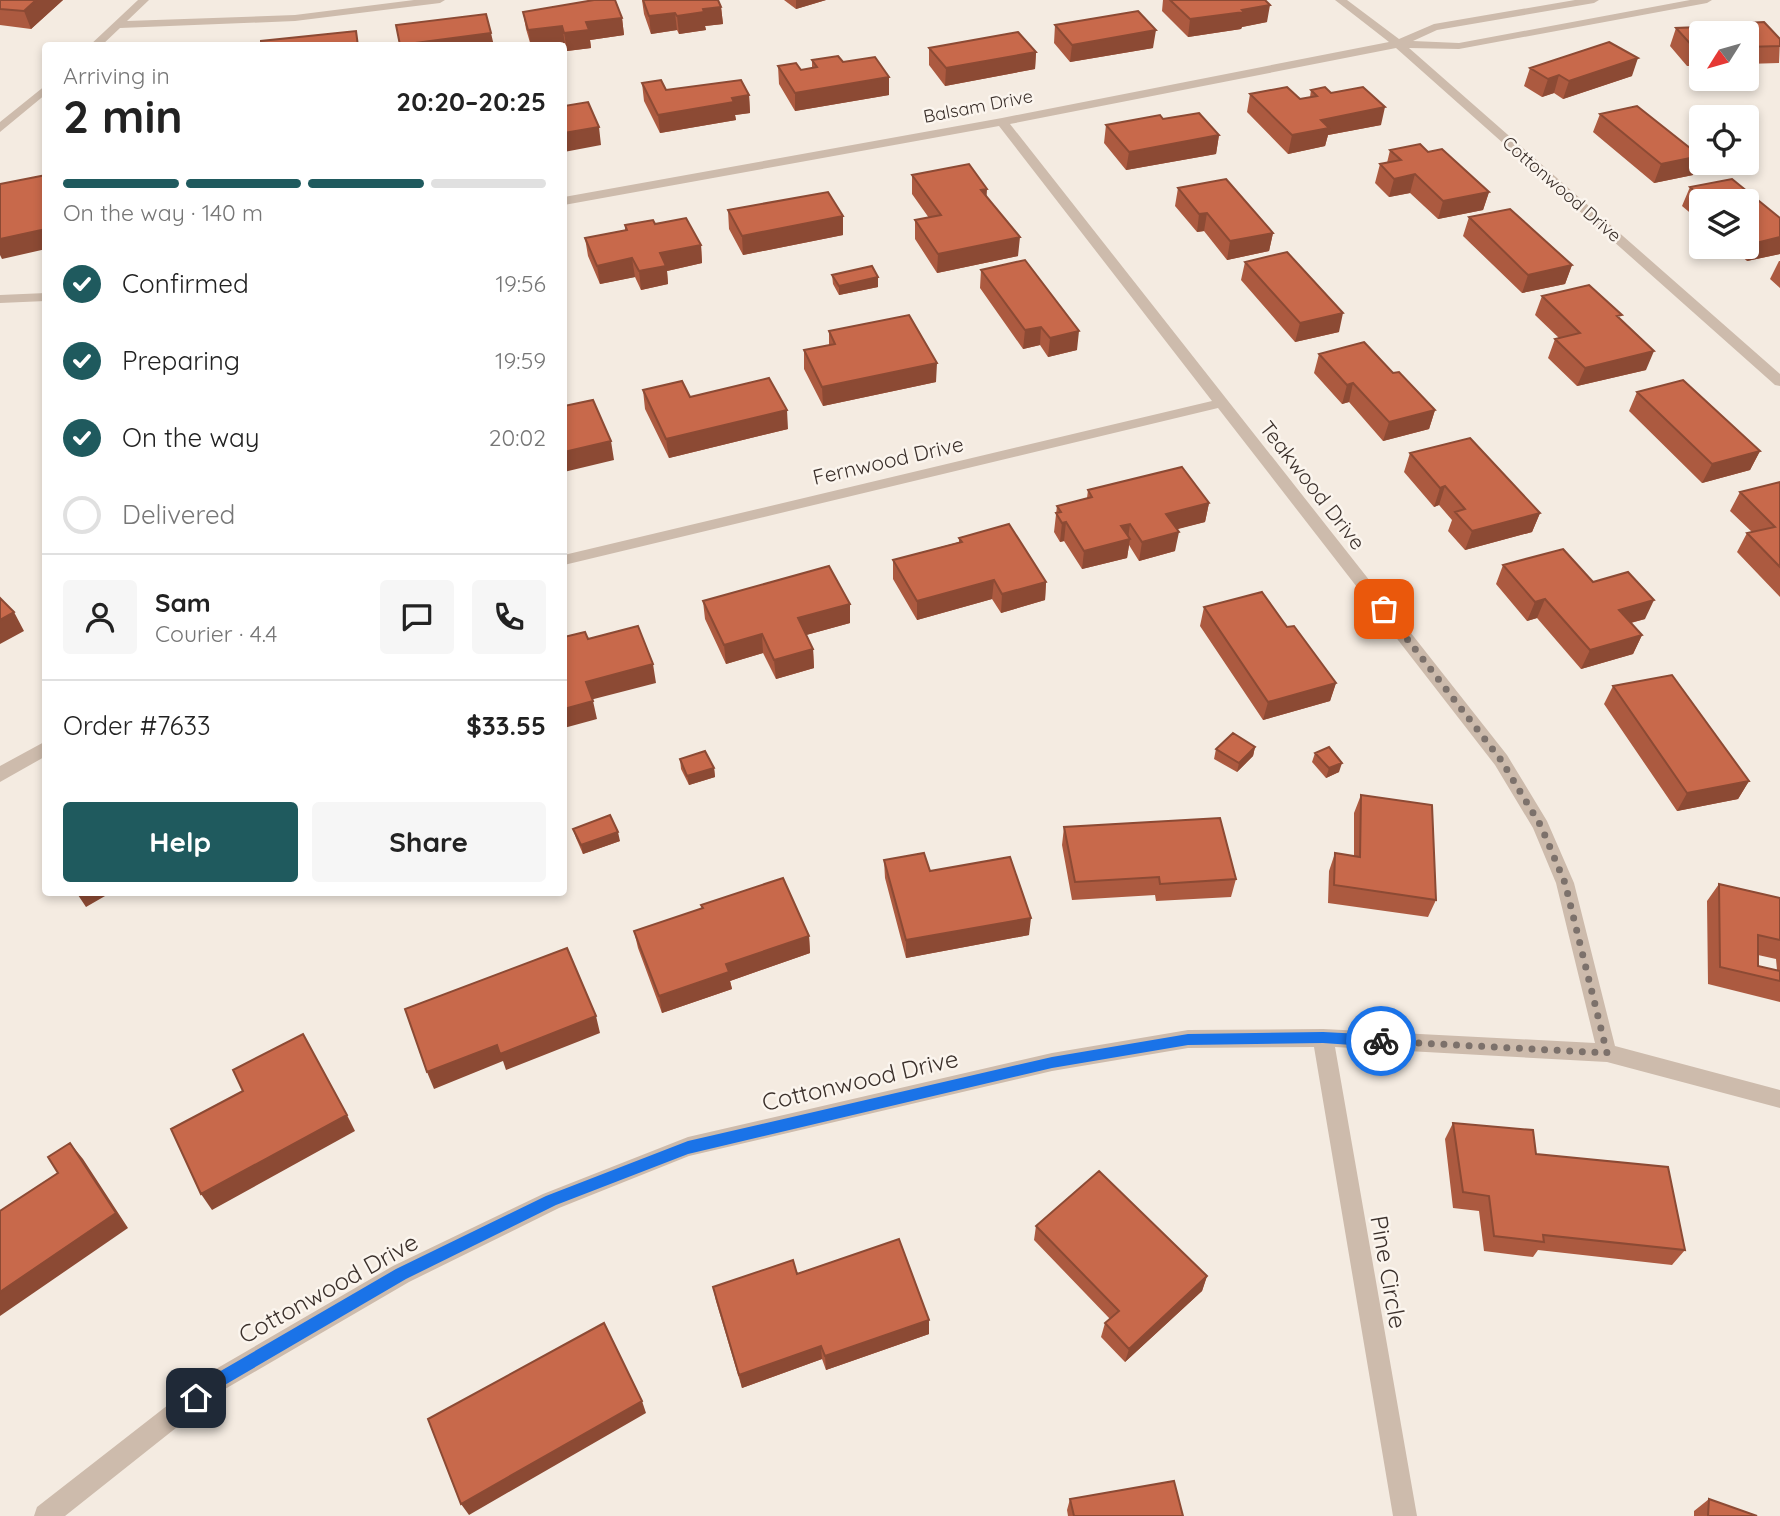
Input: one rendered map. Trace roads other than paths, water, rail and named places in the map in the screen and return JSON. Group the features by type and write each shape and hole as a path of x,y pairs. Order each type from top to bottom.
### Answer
{"street":[{"path":"98,42 144,0"},
{"path":"117,25 295,18 440,0"},
{"name":"Cottonwood Drive","path":"1340,0 1398,44 1780,382"},
{"name":"Balsam Drive","path":"1398,44 1434,27 1594,0"},
{"name":"Balsam Drive","path":"567,200 1002,121 1398,44 1459,46 1707,0"},
{"path":"0,128 42,91"},
{"name":"Teakwood Drive","path":"1002,121 1501,760 1541,826 1565,883 1607,1053"},
{"path":"0,299 42,297"},
{"name":"Fernwood Drive","path":"567,559 1222,403"},
{"path":"0,775 42,749"},
{"name":"Cottonwood Drive","path":"46,1516 217,1381 401,1274 551,1200 688,1147 1079,1058 1188,1039 1323,1038 1607,1053 1780,1099"},
{"name":"Pine Circle","path":"1323,1038 1405,1516"}]}
